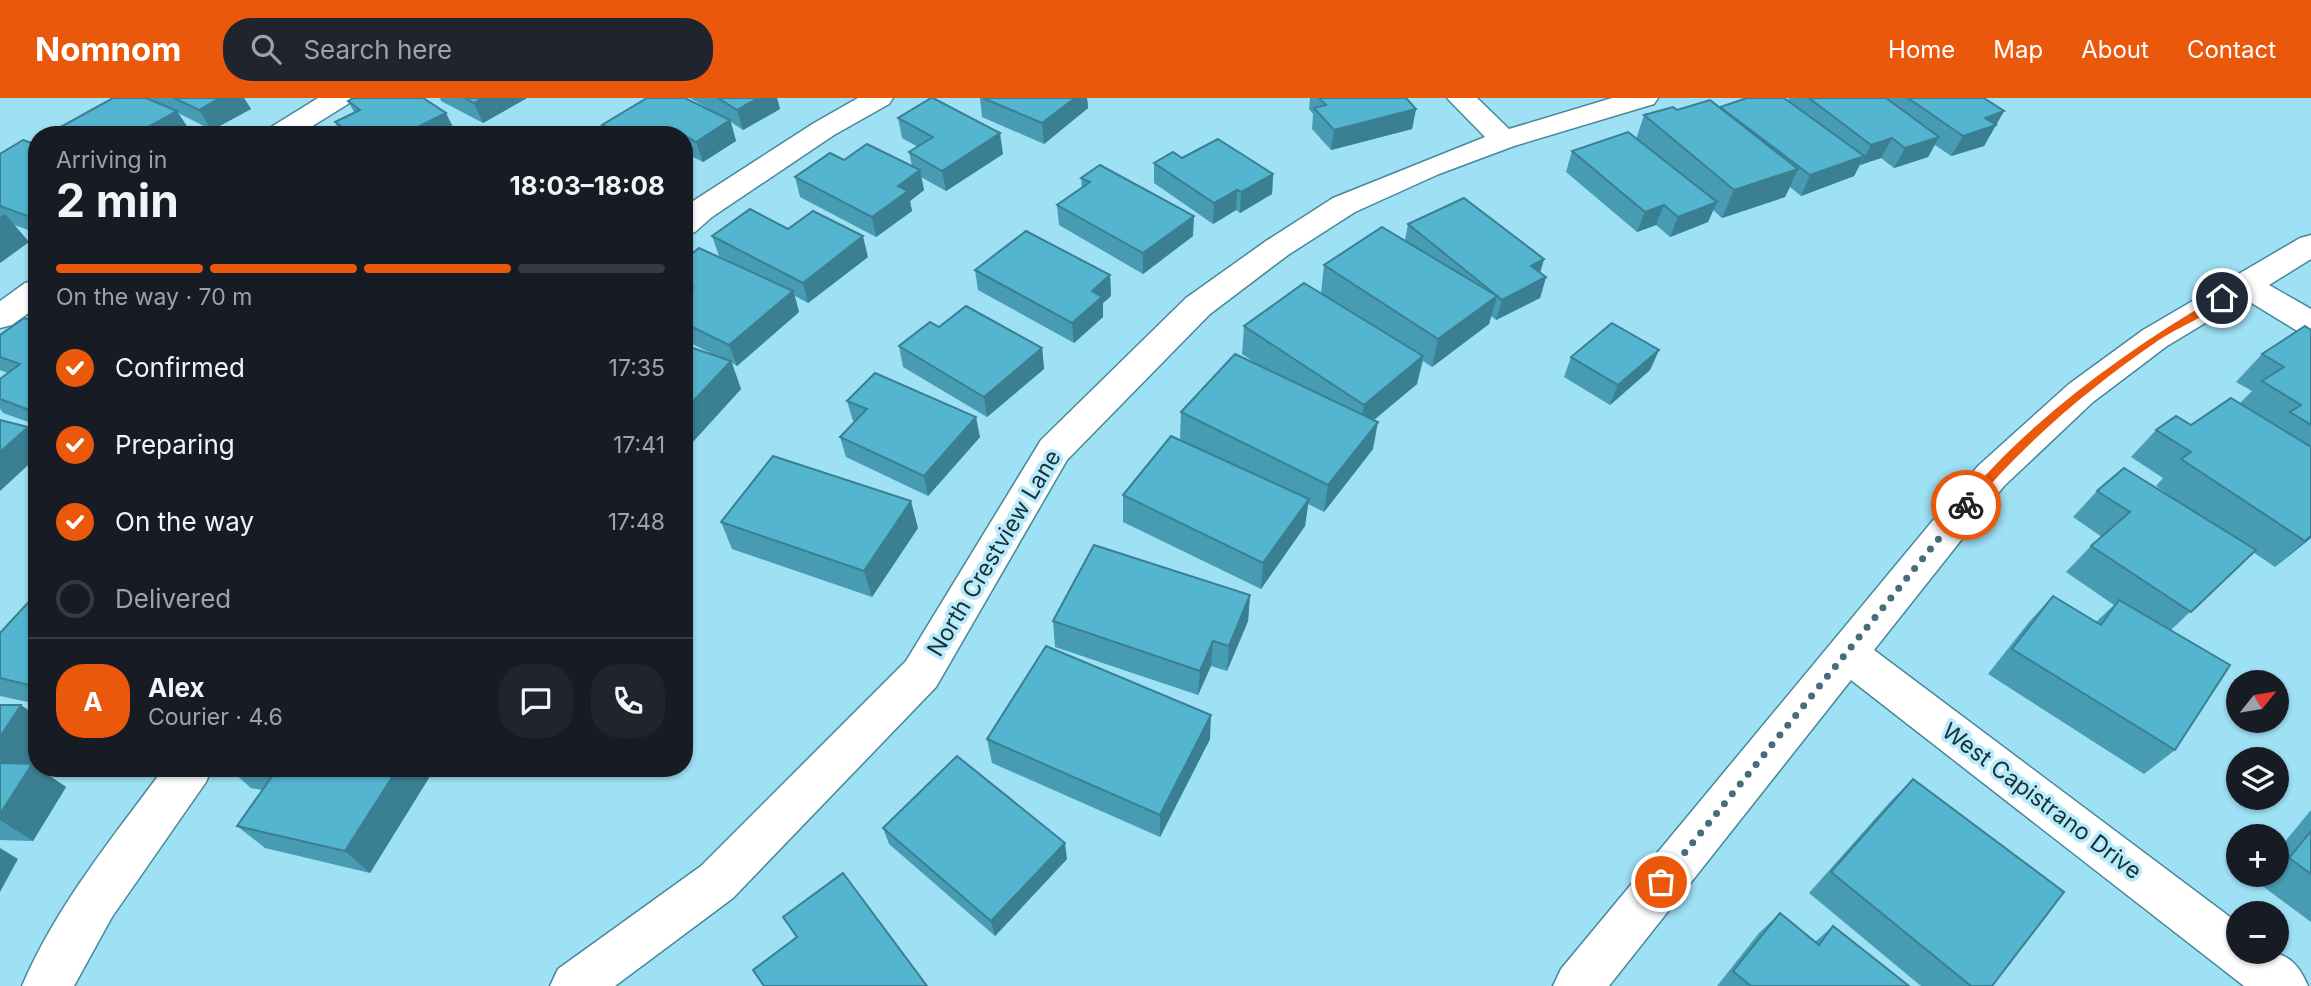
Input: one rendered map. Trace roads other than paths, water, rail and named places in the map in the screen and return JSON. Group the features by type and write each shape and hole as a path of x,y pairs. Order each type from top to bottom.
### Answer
{"street":[{"path":"293,126 338,98"},
{"path":"693,218 824,129 879,98"},
{"path":"1461,98 1504,140"},
{"name":"North Crestview Lane","path":"575,986 717,882 921,674 1054,450 1198,306 1277,248 1344,205 1429,168 1504,140 1644,98"},
{"path":"1578,986 1846,652 2001,467 2081,393 2155,338 2311,245"},
{"path":"2245,285 2311,324"},
{"path":"0,317 28,297"},
{"name":"West Capistrano Drive","path":"1846,652 2226,943"},
{"path":"47,986 95,901 184,777"},
{"name":"West Capistrano Drive","path":"2254,964 2283,986"}]}
